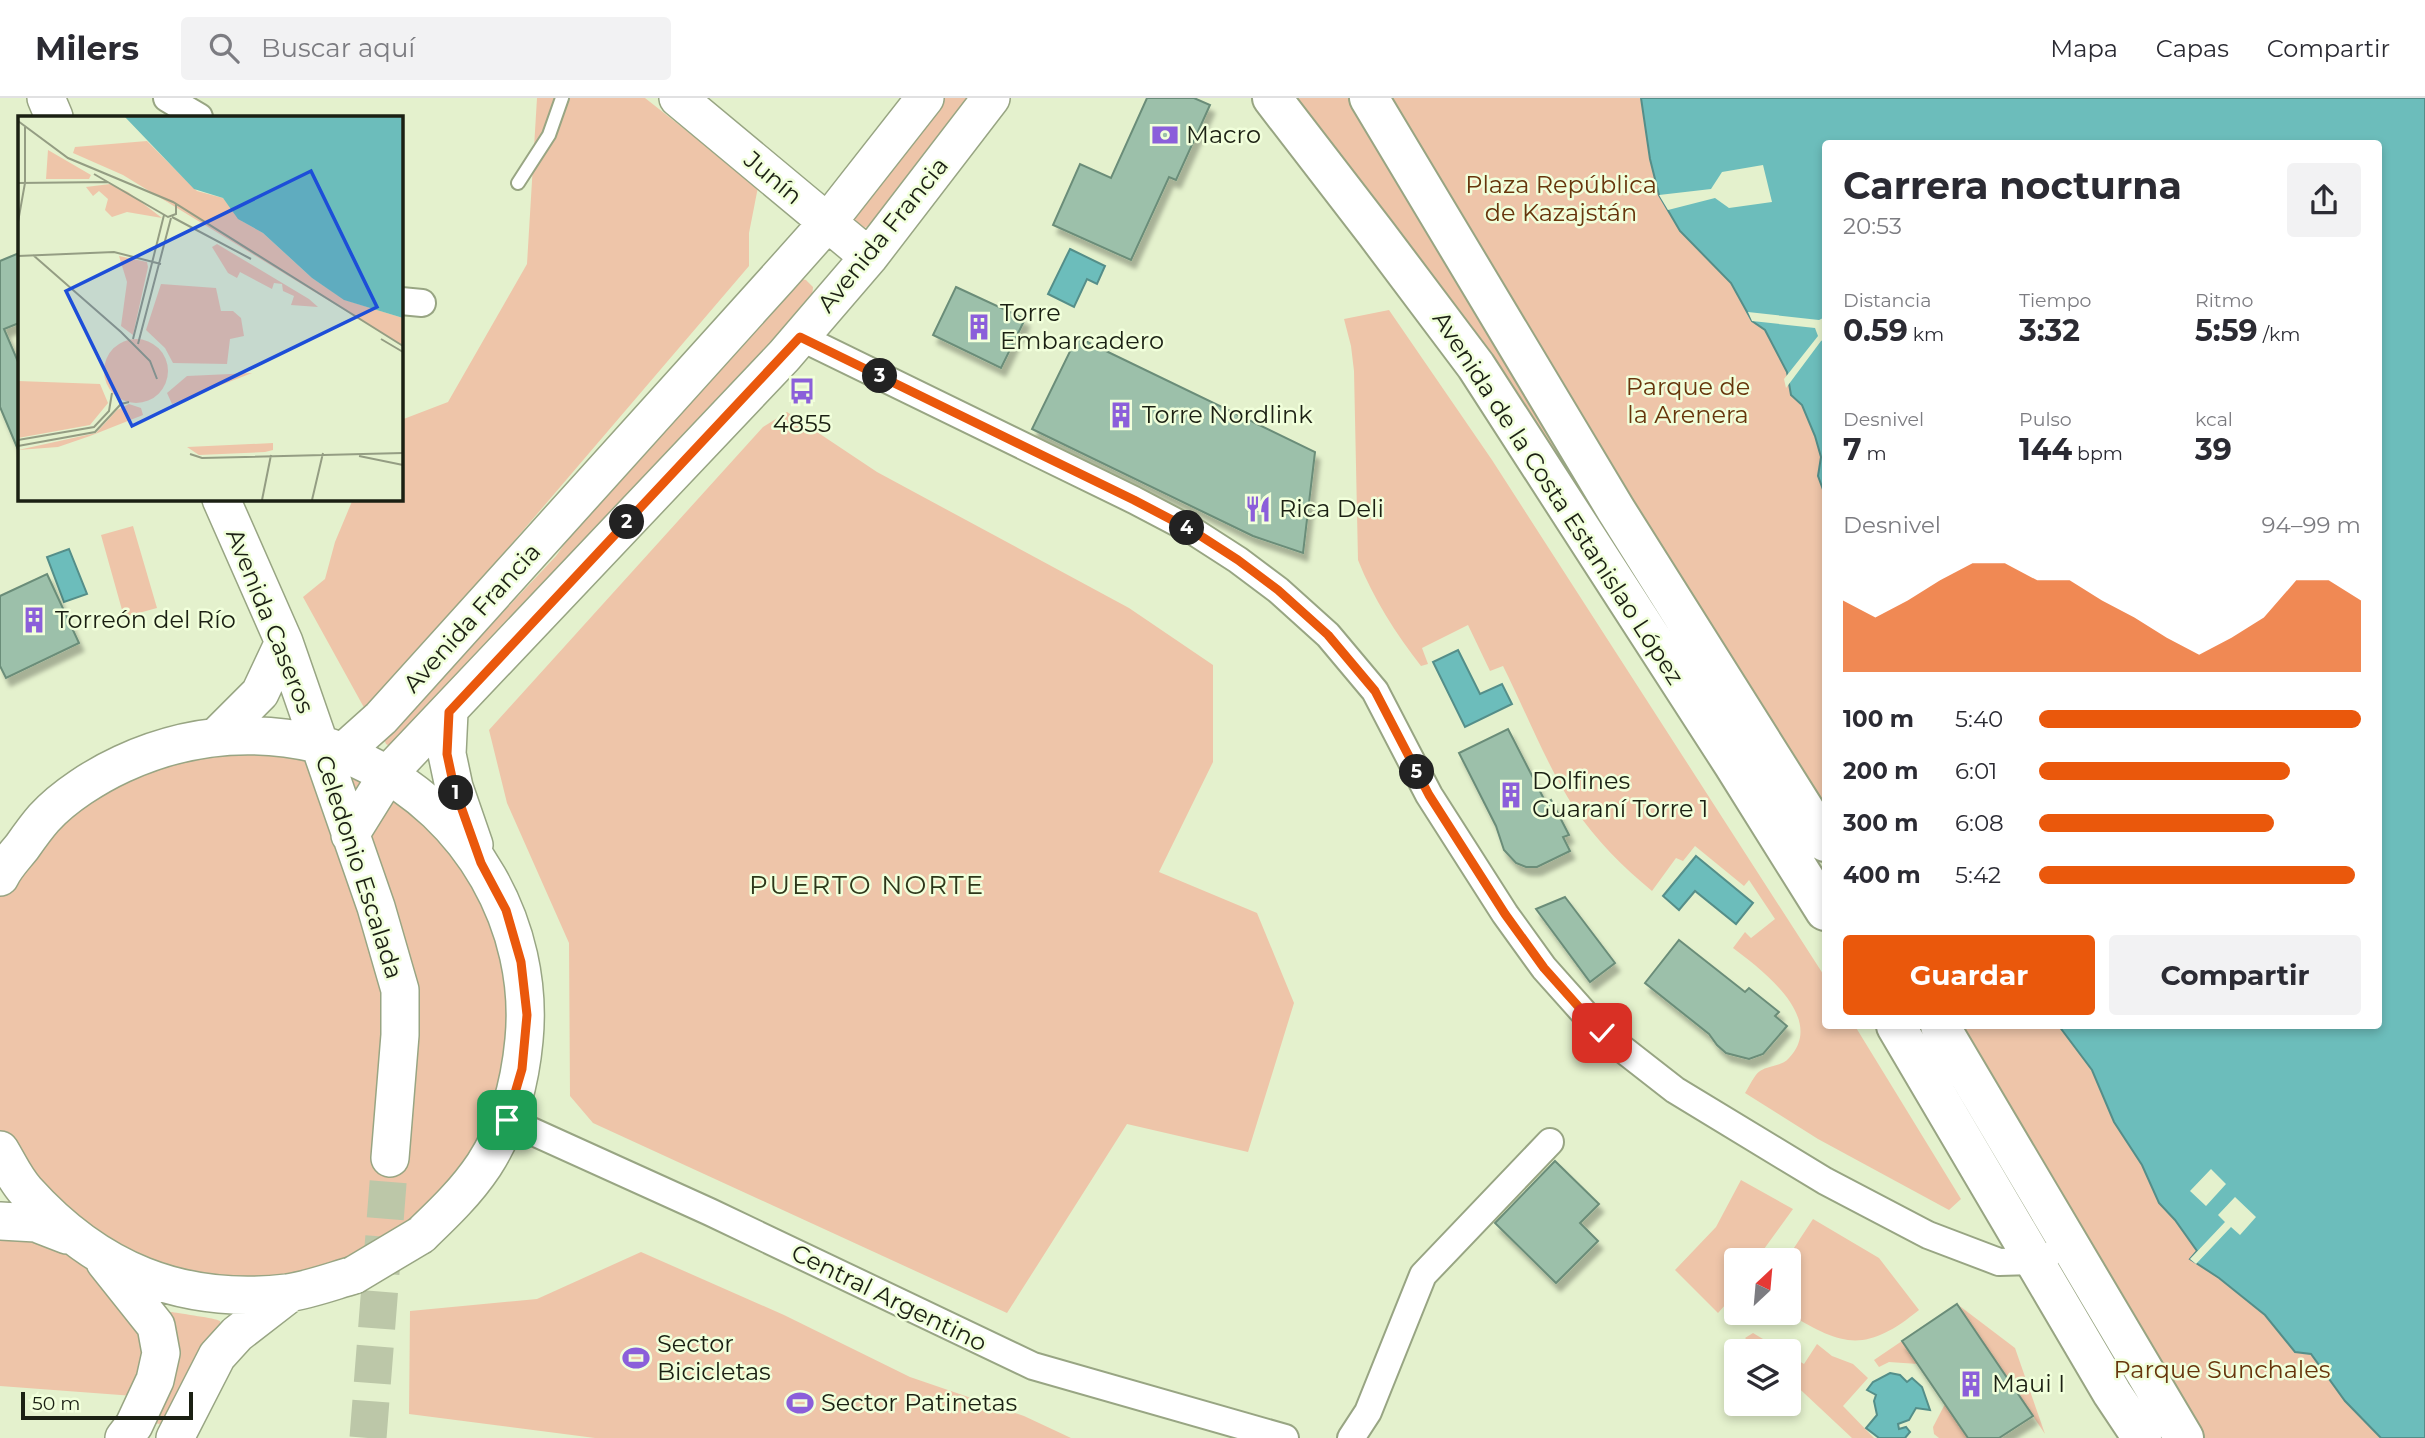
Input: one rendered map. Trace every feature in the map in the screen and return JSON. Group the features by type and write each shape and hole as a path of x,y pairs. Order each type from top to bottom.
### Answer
{"main road":[{"path":"46,98 54,116"},
{"name":"Junín","path":"678,98 869,257"},
{"name":"Avenida Francia","path":"331,748 381,718 827,223 925,98"},
{"name":"Avenida Francia","path":"350,835 388,774 811,325 869,257 991,98"},
{"name":"Avenida de la Costa Estanislao López","path":"1272,98 1476,366 1822,906"},
{"name":"Avenida de la Costa Estanislao López","path":"1370,98 1616,510 1822,837"},
{"path":"778,278 806,265 822,270 828,277 831,291 811,325"},
{"name":"Avenida Caseros","path":"221,500 331,748"},
{"path":"217,736 260,692 284,642"},
{"path":"0,1221 36,1223 86,1246 144,1278 192,1291 241,1296 290,1293 354,1275 421,1236 463,1192 485,1163 507,1120 522,1069 527,1015 521,962 506,910 481,863 454,787 447,754 449,712"},
{"path":"1,875 46,816 96,776 155,749 217,736 262,735 331,748 388,774 408,787 457,832 481,863"},
{"name":"Celedonio Escalada","path":"331,748 350,835 376,907 400,990 400,1035 390,1158"},
{"path":"1898,1029 2112,1393 2142,1438"},
{"path":"1942,1029 2184,1438"},
{"path":"0,1150 24,1189 86,1246 156,1326 161,1353 155,1380 134,1425 124,1438"},
{"path":"175,1438 217,1356 237,1334 290,1293"}],"street":[{"path":"167,98 197,116"},
{"path":"811,325 1193,531 1258,575 1328,635 1375,691 1429,795 1505,914 1544,968 1602,1033 1675,1090 1825,1181 1927,1235 1999,1262 2034,1261 2071,1247"},
{"name":"Central Argentino","path":"507,1120 710,1212 1033,1367 1285,1438"},
{"path":"1351,1438 1368,1412 1423,1275 1550,1142"}],"lane":[{"path":"518,183 549,135 562,98"}],"green space":[{"path":"537,98 645,98 758,187 749,233 749,266 367,713 303,597 325,579 335,542 353,500 402,500 402,420 448,402 527,264"},
{"path":"937,98 970,98 876,221 863,229 853,224 851,207"},
{"path":"1293,98 1350,98 1566,459 1558,463"},
{"name":"Parque de la Arenera","path":"1386,98 1641,98 1650,159 1659,195 1680,231 1731,283 1752,321 1765,330 1787,372 1791,395 1802,405 1821,457 1818,476 1822,487 1822,800 1748,688"},
{"path":"796,278 806,280 813,287 812,298 782,333 391,747 386,744 384,739 556,556 582,513"},
{"path":"1389,310 1492,460 1822,972 1822,1029 1857,1029 1961,1199 1949,1210 1818,1139 1745,1093 1760,1071 1789,1058 1799,1043 1800,1027 1786,996 1759,968 1733,948 1745,932 1751,938 1775,919 1749,880 1744,886 1695,846 1683,861 1676,858 1652,891 1610,853 1575,809 1546,757 1503,666 1490,671 1468,625 1422,648 1428,664 1421,666 1403,641 1371,588 1358,560 1354,371 1344,319"},
{"path":"787,412 877,472 1129,608 1213,665 1213,762 1159,872 1257,913 1294,1003 1248,1152 1127,1124 1007,1313 593,1123 570,1096 569,943 507,803 489,730 763,427"},
{"path":"133,526 157,608 124,617 101,535"},
{"path":"318,744 457,832 527,1015 456,1202 290,1293 144,1278 0,1150 0,877 2,872 155,749"},
{"name":"Parque Sunchales","path":"1963,1029 2061,1029 2092,1070 2114,1122 2142,1165 2159,1203 2198,1251 2190,1259 2219,1278 2265,1315 2295,1352 2311,1354 2345,1401 2381,1438 2184,1438"},
{"path":"1741,1180 1793,1209 1765,1248 1724,1248 1724,1306 1718,1313 1675,1270 1716,1227"},
{"path":"1813,1219 1879,1258 1919,1310 1900,1324 1869,1339 1854,1340 1824,1333 1801,1321 1801,1248 1794,1248"},
{"path":"0,1235 34,1236 67,1250 90,1265 143,1331 147,1353 134,1396 0,1386"},
{"path":"641,1252 784,1315 910,1377 1024,1416 1071,1438 595,1438 409,1414 410,1311 537,1299"},
{"path":"1957,1304 2015,1348 2045,1434 2033,1416"},
{"path":"167,1313 217,1320 221,1326 167,1425 153,1423"},
{"path":"1753,1333 1763,1339 1746,1339"},
{"path":"1902,1341 1918,1364 1889,1362 1879,1367 1874,1360"},
{"path":"1817,1344 1832,1356 1853,1364 1868,1378 1843,1406 1874,1438 1852,1438 1801,1390 1801,1362 1804,1364"},
{"path":"1945,1404 1968,1438 1939,1438 1934,1434 1933,1427"}],"water":[{"path":"1641,98 2425,98 2425,1438 2381,1438 2345,1401 2311,1354 2295,1352 2265,1315 2219,1278 2190,1259 2197,1251 2159,1203 2142,1165 2114,1122 2092,1070 2061,1029 2382,1029 2382,140 1822,140 1822,487 1818,476 1821,457 1815,436 1802,405 1791,395 1787,372 1765,330 1752,321 1731,283 1680,231 1659,195 1650,159"},
{"path":"1070,249 1105,266 1097,284 1087,279 1074,307 1048,294"},
{"path":"69,549 87,594 64,602 47,557"},
{"path":"1458,650 1480,694 1502,684 1512,704 1465,727 1433,662"},
{"path":"1696,856 1753,903 1736,924 1695,891 1679,910 1663,896"},
{"path":"1890,1373 1900,1375 1907,1382 1912,1378 1922,1387 1930,1410 1916,1408 1909,1420 1898,1424 1899,1429 1906,1427 1910,1432 1905,1438 1879,1438 1866,1428 1877,1415 1874,1401 1876,1395 1867,1390 1873,1382"}],"pier":[{"path":"1763,165 1772,202 1729,208 1715,198 1668,210 1659,195 1711,189 1722,172"},
{"path":"1748,312 1822,318 1822,340 1786,388 1784,379 1818,336 1815,328 1752,321"},
{"path":"2211,1169 2226,1184 2206,1206 2190,1191"},
{"path":"2235,1197 2256,1217 2240,1235 2231,1227 2196,1264 2190,1259 2225,1222 2218,1215"}],"building":[{"path":"1147,98 1194,98 1210,105 1176,180 1169,177 1131,260 1053,225 1080,164 1111,178"},
{"path":"18,253 18,323 4,329 18,362 18,450 0,407 0,261"},
{"name":"Torre Embarcadero","path":"956,287 1025,319 1001,368 933,335"},
{"path":"1077,337 1315,452 1303,553 1253,536 1032,429"},
{"name":"Torreón del Río","path":"47,574 79,643 6,678 0,666 0,596"},
{"name":"Dolfines Guaraní Torre 1","path":"1508,729 1546,803 1551,800 1569,835 1563,837 1570,851 1537,867 1516,863 1504,850 1496,826 1459,753"},
{"path":"1565,897 1615,963 1590,982 1536,909"},
{"path":"1679,940 1745,992 1749,988 1779,1012 1775,1016 1787,1026 1763,1054 1749,1059 1726,1053 1709,1034 1645,983"},
{"path":"1555,1161 1599,1204 1580,1223 1598,1241 1556,1283 1495,1223"},
{"name":"Maui I","path":"1957,1304 2033,1416 1999,1438 1968,1438 1902,1341"}],"tunnel":[{"path":"368,1438 390,1158"}],"place":[{"name":"Macro","path":"1165,135"},
{"name":"Torre Embarcadero","path":"979,327"},
{"name":"4855","path":"802,391"},
{"name":"Torre Nordlink","path":"1121,415"},
{"name":"Rica Deli","path":"1258,509"},
{"name":"Torreón del Río","path":"34,620"},
{"name":"Dolfines Guaraní Torre 1","path":"1511,795"},
{"name":"Sector Bicicletas","path":"636,1358"},
{"name":"Maui I","path":"1971,1384"},
{"name":"Sector Patinetas","path":"800,1403"}],"district":[{"name":"PUERTO NORTE","path":"867,885"}],"route":[{"path":"507,1120 522,1069 527,1015 521,962 506,910 481,863 454,787 447,754 449,712 800,337 1193,531 1278,590 1328,635 1375,691 1429,795 1505,914 1544,968 1602,1033"}],"park label":[{"name":"Plaza República de Kazajstán","path":"1561,199"}]}
